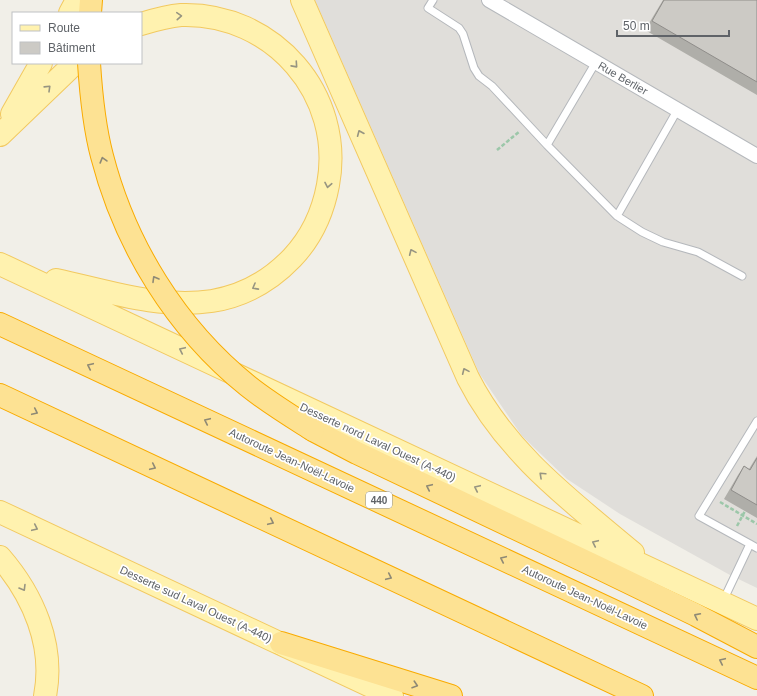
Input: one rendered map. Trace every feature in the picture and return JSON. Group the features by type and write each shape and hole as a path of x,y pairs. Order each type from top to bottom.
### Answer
{"highway":[{"path":"90,12 92,0"},
{"path":"89,64 95,120 102,155 113,194 126,226 161,291 183,320 212,353 247,385 313,430 357,453 689,612 757,647"},
{"name":"Autoroute Jean-Noël-Lavoie","path":"0,324 757,678"},
{"path":"0,395 642,696"},
{"path":"281,643 451,696"}],"main road":[{"path":"71,12 78,0"},
{"path":"302,0 468,378 479,399 508,439 538,471 656,572"},
{"path":"9,268 151,301 179,303 212,301 242,293 269,279 301,248 312,230 321,212 327,191 330,170 330,147 327,126 320,104 303,74 271,42 239,25 219,20 189,16 170,17 142,24"},
{"path":"0,134 40,64"},
{"path":"0,134 74,64"},
{"name":"Desserte nord Laval Ouest (A-440)","path":"9,268 757,619"},
{"name":"Desserte sud Laval Ouest (A-440)","path":"0,512 392,696"},
{"path":"0,557 24,589 39,622 46,656 47,674 45,696"}],"street":[{"name":"Rue Berlier","path":"489,0 757,156"}],"lane":[{"path":"433,0 428,8 459,28 463,34 474,68 479,76 492,86 547,145 617,216 642,232 663,242 698,252 742,276"},
{"path":"547,145 596,62"},
{"path":"617,216 678,109"},
{"path":"757,421 699,516 757,548"},
{"path":"722,603 750,544"}],"path":[{"path":"498,150 513,136"},
{"path":"724,495 720,502 757,524"},
{"path":"740,519 745,511"}],"shaded area":[{"path":"315,0 757,0 757,588 730,575 620,514 567,479 522,436 479,373"}],"building":[{"path":"664,0 757,0 757,82 652,21"},
{"path":"757,458 757,505 731,490 744,466 750,470"}]}
